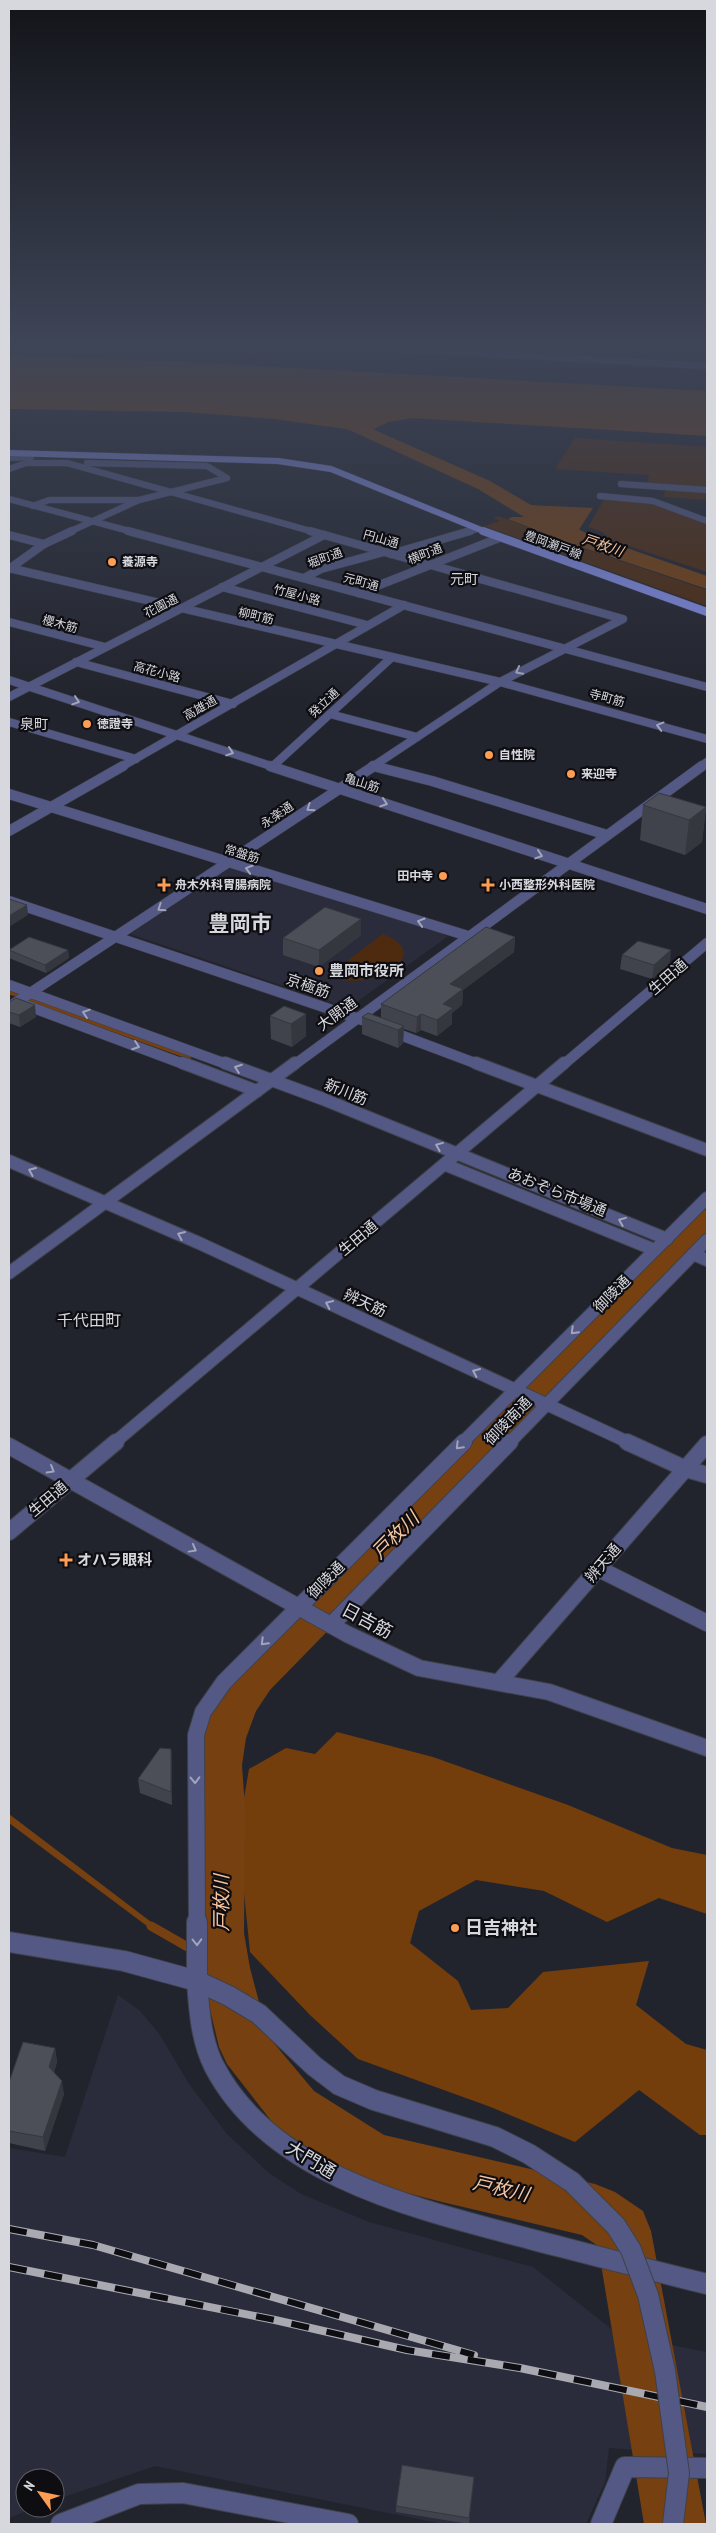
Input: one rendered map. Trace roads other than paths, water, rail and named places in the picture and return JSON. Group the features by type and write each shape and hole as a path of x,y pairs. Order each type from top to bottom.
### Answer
{"main road":[{"name":"豊岡瀬戸線","path":"311,465 352,476 499,538 707,612"}],"street":[{"name":"円山通","path":"78,465 623,619 562,648"},
{"path":"9,569 44,544 139,500 227,478 207,466 179,465"},
{"path":"622,484 707,490"},
{"path":"652,501 657,486"},
{"path":"600,496 652,501 707,521"},
{"name":"元町通","path":"9,499 707,687"},
{"path":"33,506 49,500 139,500"},
{"name":"堀町通","path":"304,578 321,569 477,529"},
{"path":"9,535 44,544"},
{"name":"花園通","path":"9,697 324,535"},
{"name":"横町通","path":"359,593 499,538"},
{"name":"柳町筋","path":"9,569 178,610 500,682"},
{"name":"竹屋小路","path":"222,587 367,625"},
{"name":"高雄通","path":"9,832 404,605"},
{"name":"櫻木筋","path":"9,622 105,647"},
{"name":"永楽通","path":"19,999 116,937 500,682 562,648"},
{"name":"発立通","path":"274,766 391,658"},
{"name":"高花小路","path":"76,662 233,704"},
{"name":"亀山筋","path":"9,680 707,910"},
{"name":"寺町筋","path":"500,682 707,738"},
{"path":"330,714 416,737"},
{"path":"9,722 136,759"},
{"name":"大開通","path":"9,1272 707,762"},
{"path":"373,766 432,781 607,835"},
{"name":"常盤筋","path":"9,794 468,936"},
{"name":"京極筋","path":"9,901 356,1018 707,1150"},
{"name":"生田通","path":"9,1532 707,943"},
{"name":"新川筋","path":"9,985 19,999 257,1091"},
{"name":"新川筋","path":"19,999 272,1080 667,1239"},
{"name":"辨天筋","path":"9,1161 105,1202 686,1469 707,1475"},
{"name":"あおぞら市場通","path":"446,1165 655,1250"},
{"name":"御陵通","path":"197,1981 195,1762 198,1724 208,1702 220,1687 301,1609 707,1198"},
{"name":"御陵南通","path":"329,1624 544,1403 707,1240"},
{"path":"693,1254 707,1260"},
{"name":"辨天通","path":"499,1682 707,1444"},
{"name":"日吉筋","path":"9,1446 301,1609 380,1651 419,1668 442,1674 499,1682 549,1692 707,1748"},
{"path":"599,1568 707,1623"},
{"path":"9,1942 124,1961 197,1981 237,1999 258,2013 319,2071 338,2084 386,2105 483,2132 543,2162 572,2182 598,2205 616,2226 631,2250 646,2288 665,2371 679,2473 673,2524"},
{"name":"大門通","path":"197,1981 201,2028 206,2049 218,2074 254,2120 302,2157 331,2174 402,2201 495,2229 704,2280"},
{"path":"601,2524 625,2467 707,2468"},
{"path":"61,2524 139,2494 174,2493 348,2524"}],"water":[{"path":"522,506 593,508 578,531 707,576 707,589 566,542 508,519 512,517 534,517 535,513"},
{"path":"9,1814 159,1928 155,1932 9,1823"}],"waterway":[{"name":"戸枚川","path":"440,465 484,485 536,516 579,537"},
{"path":"9,992 189,1057"},
{"name":"戸枚川","path":"675,2524 623,2231 595,2211 372,2158 295,2109 245,2047 225,1968 219,1933 222,1808 219,1765 223,1738 236,1705 254,1678 547,1384 707,1219"},
{"path":"151,1926 193,1950"},
{"path":"201,1954 225,1968"}],"railway":[{"path":"9,2229 93,2245 474,2355"},
{"path":"9,2267 275,2320 407,2350 520,2368 707,2407"}],"place":[{"name":"養源寺","path":"112,562"},
{"name":"徳證寺","path":"87,724"},
{"name":"自性院","path":"489,755"},
{"name":"来迎寺","path":"571,774"},
{"name":"田中寺","path":"443,876"},
{"name":"舟木外科胃腸病院","path":"164,885"},
{"name":"小西整形外科医院","path":"488,885"},
{"name":"豊岡市役所","path":"319,971"},
{"name":"オハラ眼科","path":"66,1560"},
{"name":"日吉神社","path":"455,1928"}],"district":[{"name":"元町","path":"464,579"},
{"name":"泉町","path":"34,724"},
{"name":"豊岡市","path":"240,924"},
{"name":"千代田町","path":"89,1320"}]}
